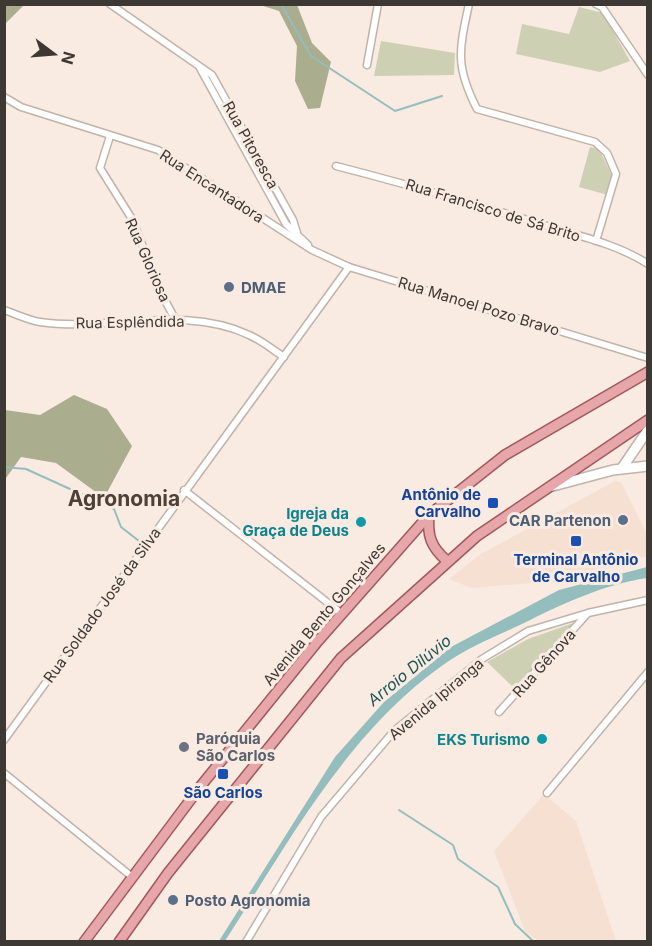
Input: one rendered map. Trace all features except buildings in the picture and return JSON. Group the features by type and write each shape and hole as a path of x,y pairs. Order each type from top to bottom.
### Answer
{"main road":[{"name":"Avenida Bento Gonçalves","path":"84,942 131,876 342,613 429,515 505,455 648,372"},
{"path":"638,379 648,384"},
{"path":"119,942 168,873 341,658 477,536 544,488 648,420"},
{"path":"622,468 648,430"},
{"path":"544,488 622,468 648,466"},
{"path":"429,515 427,532 430,542 447,561"}],"street":[{"name":"Rua Pitoresca","path":"110,4 196,63 286,224 312,250"},
{"path":"368,65 378,4"},
{"path":"469,4 459,51 464,84 477,109 595,142 607,153 616,174 596,241"},
{"path":"596,4 602,7 648,75"},
{"name":"Rua Encantadora","path":"4,98 21,107 158,150 312,250"},
{"name":"Rua Gloriosa","path":"110,136 100,168 132,219 161,293 175,319"},
{"name":"Rua Francisco de Sá Brito","path":"336,166 430,190 596,241 634,255 648,264"},
{"name":"Rua Manoel Pozo Bravo","path":"312,250 349,267 648,358"},
{"name":"Rua Soldado José da Silva","path":"4,740 184,490 349,267"},
{"name":"Rua Esplêndida","path":"4,310 41,322 89,325 175,319 216,324 250,335 284,357"},
{"path":"184,490 342,613"},
{"name":"Avenida Ipiranga","path":"246,942 321,817 394,731 482,659 528,632 588,613 648,600"},
{"name":"Rua Gênova","path":"499,712 588,613"},
{"path":"547,793 648,672"},
{"path":"4,773 131,876"}],"shaded area":[{"name":"Terminal Antônio de Carvalho","path":"615,481 621,482 647,534 647,556 569,580 471,588 449,579 479,555"},
{"path":"544,794 576,821 616,941 538,941 525,931 494,851"}],"green space":[{"path":"5,4 24,5 5,24"},
{"path":"260,5 297,5 312,43 331,62 320,108 308,109 295,81 297,46 279,11"},
{"path":"579,7 603,13 630,61 600,72 516,54 522,24 569,34"},
{"path":"381,41 455,53 454,75 374,76"},
{"path":"590,147 599,149 613,178 608,195 579,187"},
{"path":"74,395 107,409 132,446 104,498 56,463 21,457 6,478 5,495 5,410 40,415"},
{"path":"576,622 515,689 487,662 528,639"}],"water":[{"name":"Arroio Dilúvio","path":"647,567 647,578 615,585 553,609 463,652 418,684 385,715 325,787 225,941 219,941 335,757 384,702 451,647 559,590"}],"waterway":[{"path":"281,4 311,56 395,111 442,96"},
{"path":"4,467 26,469 114,509 121,527 139,541"},
{"path":"399,810 453,845 458,859 498,887 515,924 534,942"}],"place":[{"name":"DMAE","path":"229,287"},
{"name":"Antônio de Carvalho","path":"493,503"},
{"name":"CAR Partenon","path":"623,520"},
{"name":"Igreja da Graça de Deus","path":"361,522"},
{"name":"Terminal Antônio de Carvalho","path":"576,541"},
{"name":"EKS Turismo","path":"542,739"},
{"name":"Paróquia São Carlos","path":"184,747"},
{"name":"São Carlos","path":"223,774"},
{"name":"Posto Agronomia","path":"173,900"}],"district":[{"name":"Agronomia","path":"124,498"}]}
